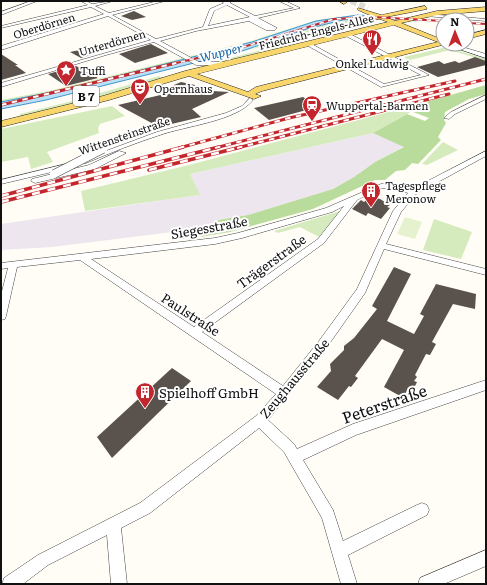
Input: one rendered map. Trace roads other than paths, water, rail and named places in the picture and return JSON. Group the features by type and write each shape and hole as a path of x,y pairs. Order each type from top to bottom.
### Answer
{"main road":[{"name":"B 7","path":"385,15 404,11 486,5"},
{"path":"382,26 405,24 449,11 486,9"},
{"path":"367,14 385,15 404,11"},
{"name":"Friedrich-Engels-Allee","path":"1,124 7,118 171,74 197,64 367,14 385,15"},
{"path":"385,15 396,23 405,24 421,20 435,30"},
{"path":"385,15 435,39"},
{"name":"Friedrich-Engels-Allee","path":"171,74 190,73 306,43 396,23"},
{"path":"475,35 486,32"},
{"path":"190,73 201,79 251,98 276,88 345,71 350,67 390,56 434,46 431,37"},
{"path":"171,74 201,79"}],"street":[{"path":"1,14 35,1"},
{"path":"83,1 197,64 226,64"},
{"path":"1,27 110,1"},
{"name":"Oberdörnen","path":"1,48 107,15 163,1"},
{"path":"206,25 212,10 224,2 231,1"},
{"name":"Unterdörnen","path":"1,85 154,40 196,31 206,25 214,27 298,8 281,1"},
{"path":"224,2 275,29 268,29 249,19"},
{"path":"421,20 486,20"},
{"path":"306,43 383,86 426,75 346,34"},
{"path":"475,51 486,56"},
{"path":"473,52 486,56"},
{"path":"447,118 453,113 486,97"},
{"name":"Wittensteinstraße","path":"1,182 73,165 159,133 228,114 244,107 251,98"},
{"path":"35,181 54,174 103,149 127,140 159,133"},
{"path":"1,189 59,176 106,162 129,149 138,141"},
{"name":"Zeughausstraße","path":"10,584 43,560 144,508 260,420 284,393 323,344 361,290 397,211 413,192 486,153"},
{"name":"Siegesstraße","path":"1,266 83,258 227,239 299,219 353,200 381,186 393,186 413,192"},
{"name":"Trägerstraße","path":"194,332 321,240 353,200"},
{"path":"382,246 486,272"},
{"name":"Paulstraße","path":"83,258 284,393"},
{"path":"1,316 13,266"},
{"name":"Peterstraße","path":"295,457 353,430 486,385"},
{"path":"260,420 289,448 328,515 340,550 349,584"},
{"path":"340,550 422,510"},
{"path":"113,525 119,584"},
{"path":"426,584 486,558"}],"water":[{"name":"Wupper","path":"358,15 435,19 435,22 379,18 343,20 310,28 242,51 46,100 1,109 1,102 62,90 252,42 316,21"}],"tunnel":[{"path":"351,1 368,8"}],"railway":[{"path":"172,64 240,48 334,19 373,17 435,21"},
{"path":"475,23 486,24"},
{"path":"1,105 176,63"},
{"path":"215,148 486,79"},
{"path":"179,148 289,118 455,81"},
{"path":"237,148 449,94"},
{"path":"1,196 183,147"},
{"path":"1,202 219,147"},
{"path":"237,148 241,147"},
{"path":"149,170 237,148"}],"place":[{"name":"Onkel Ludwig","path":"372,56"},
{"name":"Tuffi","path":"66,87"},
{"name":"Opernhaus","path":"140,105"},
{"name":"Wuppertal-Barmen","path":"312,122"},
{"name":"Tagespflege Meronow","path":"371,208"},
{"name":"Spielhoff GmbH","path":"145,409"}]}
